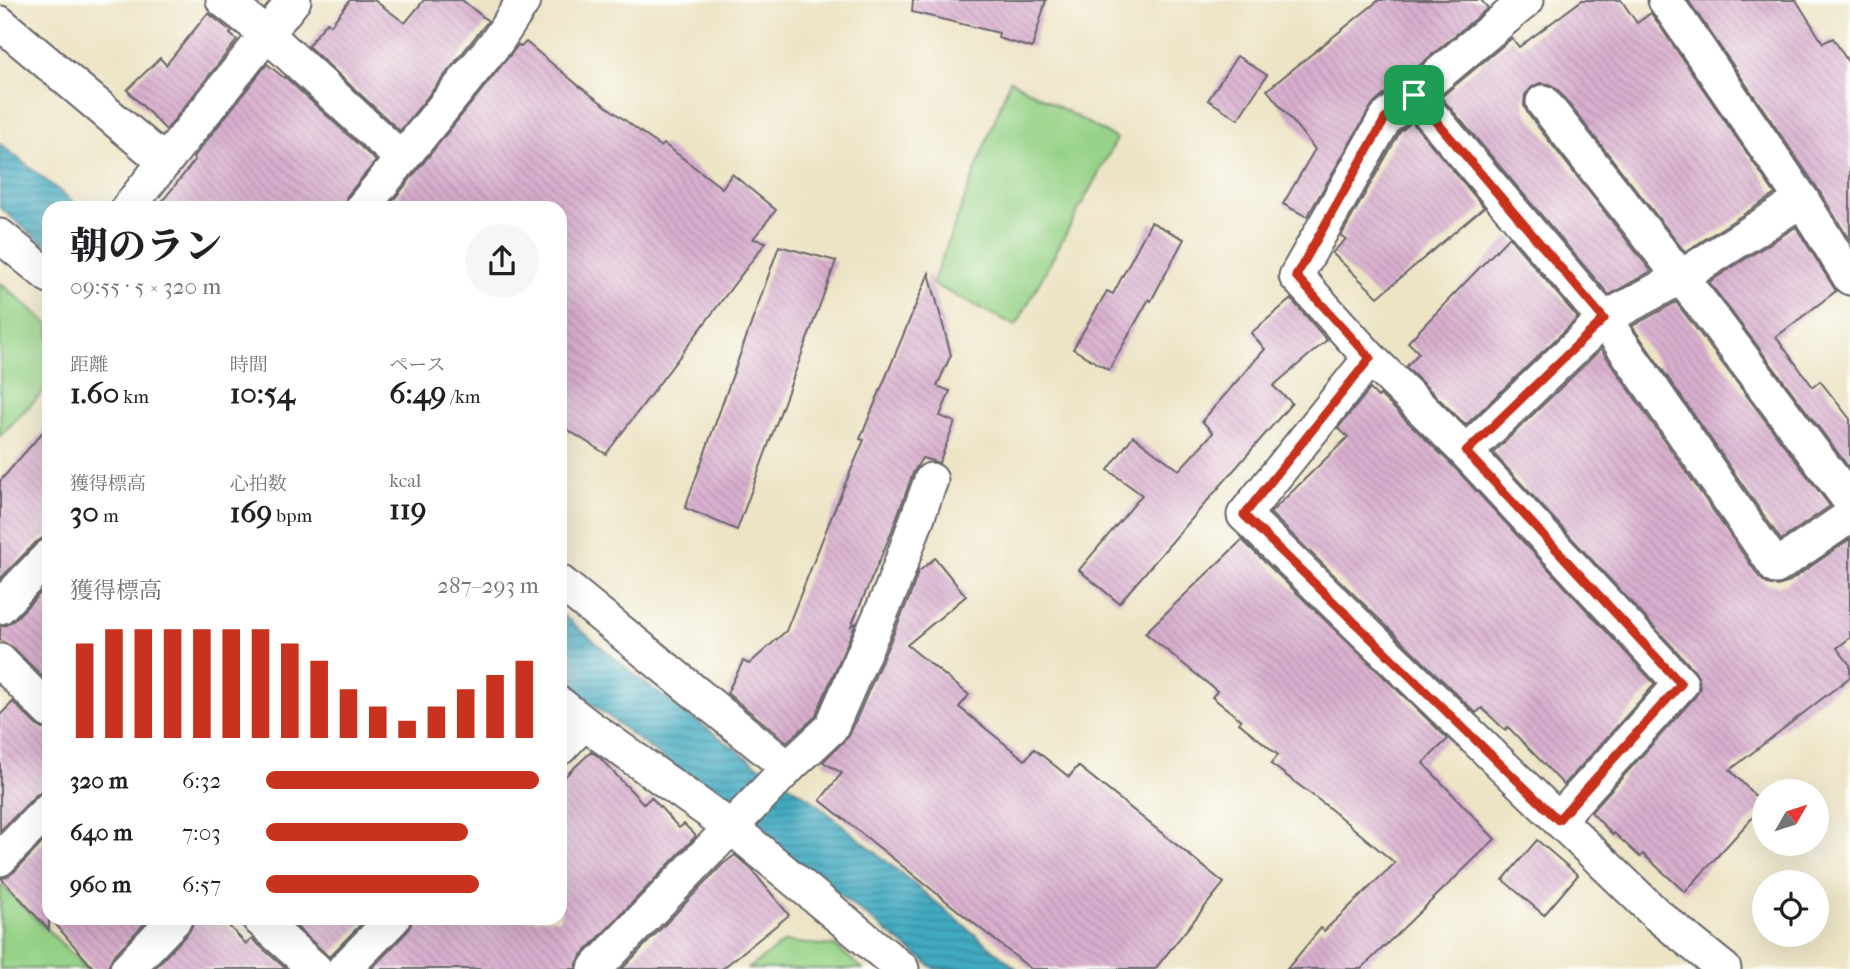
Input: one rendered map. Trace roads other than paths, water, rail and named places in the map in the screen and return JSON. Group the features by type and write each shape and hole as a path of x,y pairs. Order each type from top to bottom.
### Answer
{"street":[{"path":"223,0 267,34 402,159"},
{"path":"134,201 294,0"},
{"path":"368,201 498,40 524,0"},
{"path":"1527,0 1385,119 1296,276 1370,358 1466,452 1681,684 1558,820"},
{"path":"1665,0 1802,200 1850,278"},
{"path":"0,23 165,162"},
{"path":"1414,95 1604,319 1776,567 1850,516"},
{"path":"1544,102 1681,277 1850,501"},
{"path":"1466,452 1604,319 1681,277 1802,200"},
{"path":"0,236 42,270"},
{"path":"1370,358 1244,515 1656,914 1724,969"},
{"path":"595,969 788,768 831,728 892,588 931,480"},
{"path":"0,607 42,563"},
{"path":"567,588 788,768"},
{"path":"0,661 42,703"},
{"path":"572,713 732,828 902,969"},
{"path":"0,859 42,816"},
{"path":"127,969 169,925"},
{"path":"266,925 315,969"},
{"path":"344,969 387,925"}],"water":[{"path":"0,144 72,201 42,201 42,242 0,208"},
{"path":"567,619 645,683 753,762 811,799 1017,969 935,969 567,684"}]}
